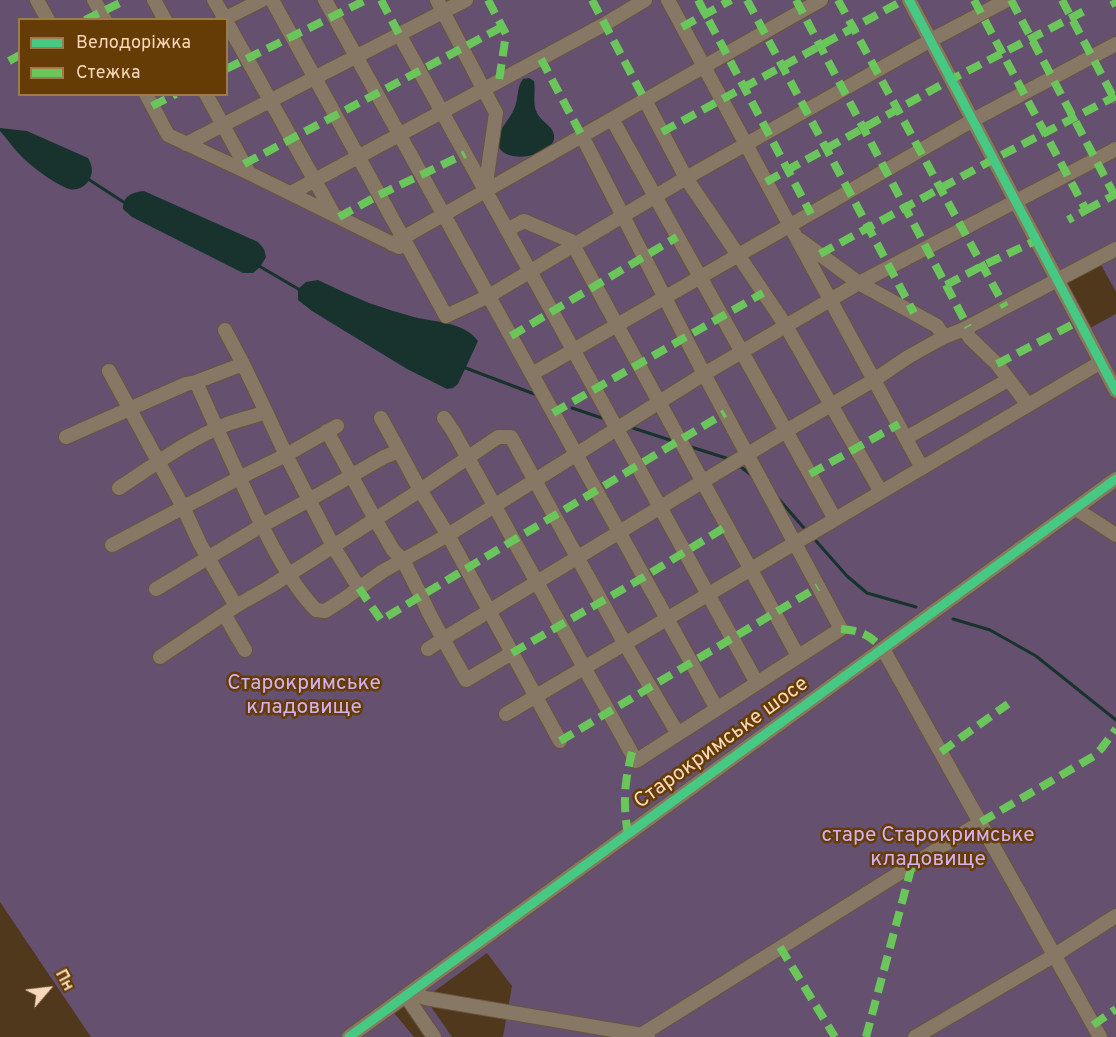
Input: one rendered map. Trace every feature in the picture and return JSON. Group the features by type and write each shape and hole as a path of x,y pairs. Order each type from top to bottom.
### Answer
{"street":[{"path":"37,0 47,18"},
{"path":"94,0 104,18"},
{"path":"154,0 164,18"},
{"path":"214,0 224,18"},
{"path":"228,18 262,0"},
{"path":"272,0 358,157 397,240 411,254 446,316 489,296 686,178 931,40 1007,0"},
{"path":"325,0 717,709"},
{"path":"186,144 399,34 440,6 466,0"},
{"path":"291,194 605,24 645,0"},
{"path":"668,0 922,468"},
{"path":"397,240 821,0"},
{"path":"909,0 1116,391"},
{"path":"440,6 496,113 485,190"},
{"path":"228,25 334,215"},
{"path":"399,34 757,683"},
{"path":"532,374 738,256 793,231 973,120 1116,44"},
{"path":"147,96 168,135 334,215 397,240"},
{"path":"207,96 249,173"},
{"path":"645,100 686,178 786,326 880,492"},
{"path":"612,119 836,519"},
{"path":"444,418 636,761 841,629 704,374 582,136"},
{"path":"196,382 261,526 289,574 311,605 316,610 325,611 383,571 448,535 704,374 859,283 1116,149"},
{"path":"507,230 524,221 571,241 798,656"},
{"path":"793,231 859,283 937,326 944,337"},
{"path":"428,649 747,454 874,380 908,357 1116,249"},
{"path":"964,329 970,338 997,364 1028,405"},
{"path":"225,330 309,500 333,546 359,588"},
{"path":"506,714 1101,362"},
{"path":"66,437 186,384 243,364"},
{"path":"109,371 236,606"},
{"path":"906,438 1008,381"},
{"path":"119,488 191,441 226,425 266,412"},
{"path":"381,418 420,490 448,535 560,741"},
{"path":"112,545 332,429 351,476 393,550 402,560 466,680 512,653"},
{"path":"160,657 236,606 420,490 498,437 511,437 625,644 678,734"},
{"path":"156,589 261,526 384,457 399,451"},
{"name":"Старокримське шосе","path":"356,1035 1116,479"},
{"path":"1076,509 1116,535"},
{"path":"224,614 245,650"},
{"path":"883,649 1100,1037"},
{"path":"409,994 647,1036 981,822"},
{"path":"915,1037 1055,955 1116,916"},
{"path":"409,994 434,1037"}],"green space":[{"name":"Старокримське кладовище","path":"0,0 1116,0 1116,292 1100,263 1065,281 1090,328 1116,314 1116,1037 503,1037 512,986 487,953 425,998 452,1037 434,1037 405,997 390,1008 414,1037 91,1037 0,902"}],"water":[{"path":"529,78 534,81 536,109 553,132 553,143 537,154 515,156 505,153 499,147 498,138 514,109 521,82"},
{"path":"0,128 27,131 88,158 92,169 89,180 78,189 69,189 57,183 22,157 0,131"},
{"path":"144,191 258,242 264,249 266,257 253,273 243,273 132,217 123,209 126,198 136,192"},
{"path":"318,280 369,303 414,317 457,326 472,335 478,341 458,384 447,389 407,369 312,311 298,300 298,289 306,282"}],"waterway":[{"path":"88,179 125,203"},
{"path":"259,266 300,290"},
{"path":"463,367 537,395"},
{"path":"572,408 602,418"},
{"path":"633,428 673,441"},
{"path":"688,446 726,458"},
{"path":"741,467 751,475"},
{"path":"777,497 804,528"},
{"path":"816,541 847,576 867,593 916,607"},
{"path":"953,619 990,630 1036,656 1116,720"}],"marked path":[{"path":"89,18 126,0"},
{"path":"228,68 366,0"},
{"path":"381,0 399,34"},
{"path":"488,0 506,34 499,81"},
{"path":"592,0 645,100"},
{"path":"698,0 811,214"},
{"path":"682,27 731,0"},
{"path":"747,0 914,313"},
{"path":"796,0 968,327"},
{"path":"838,0 1005,307"},
{"path":"662,132 904,0"},
{"path":"974,0 1086,210 1068,220"},
{"path":"1011,0 1116,198"},
{"path":"1062,0 1116,102"},
{"path":"1113,0 1116,6"},
{"path":"766,182 952,79 1090,8"},
{"path":"244,164 502,27"},
{"path":"9,61 18,56"},
{"path":"541,59 582,136"},
{"path":"152,106 172,96"},
{"path":"820,254 994,159 1116,96"},
{"path":"339,217 465,154"},
{"path":"1086,210 1116,194"},
{"path":"511,336 677,237"},
{"path":"946,285 1037,240"},
{"path":"553,413 763,293"},
{"path":"997,364 1079,321"},
{"path":"359,588 381,620 725,413"},
{"path":"810,474 899,424"},
{"path":"512,653 727,526"},
{"path":"560,741 818,587"},
{"path":"841,629 864,634 883,649"},
{"path":"941,752 1008,704"},
{"path":"981,822 1094,756 1116,729"},
{"path":"628,835 625,794 632,752"},
{"path":"866,1037 912,865"},
{"path":"780,947 835,1037"},
{"path":"1093,1025 1116,1009"}],"cycle path":[{"path":"909,0 1116,391"},
{"path":"349,1037 1116,479"}],"park label":[{"name":"старе Старокримське кладовище","path":"928,849"}]}
